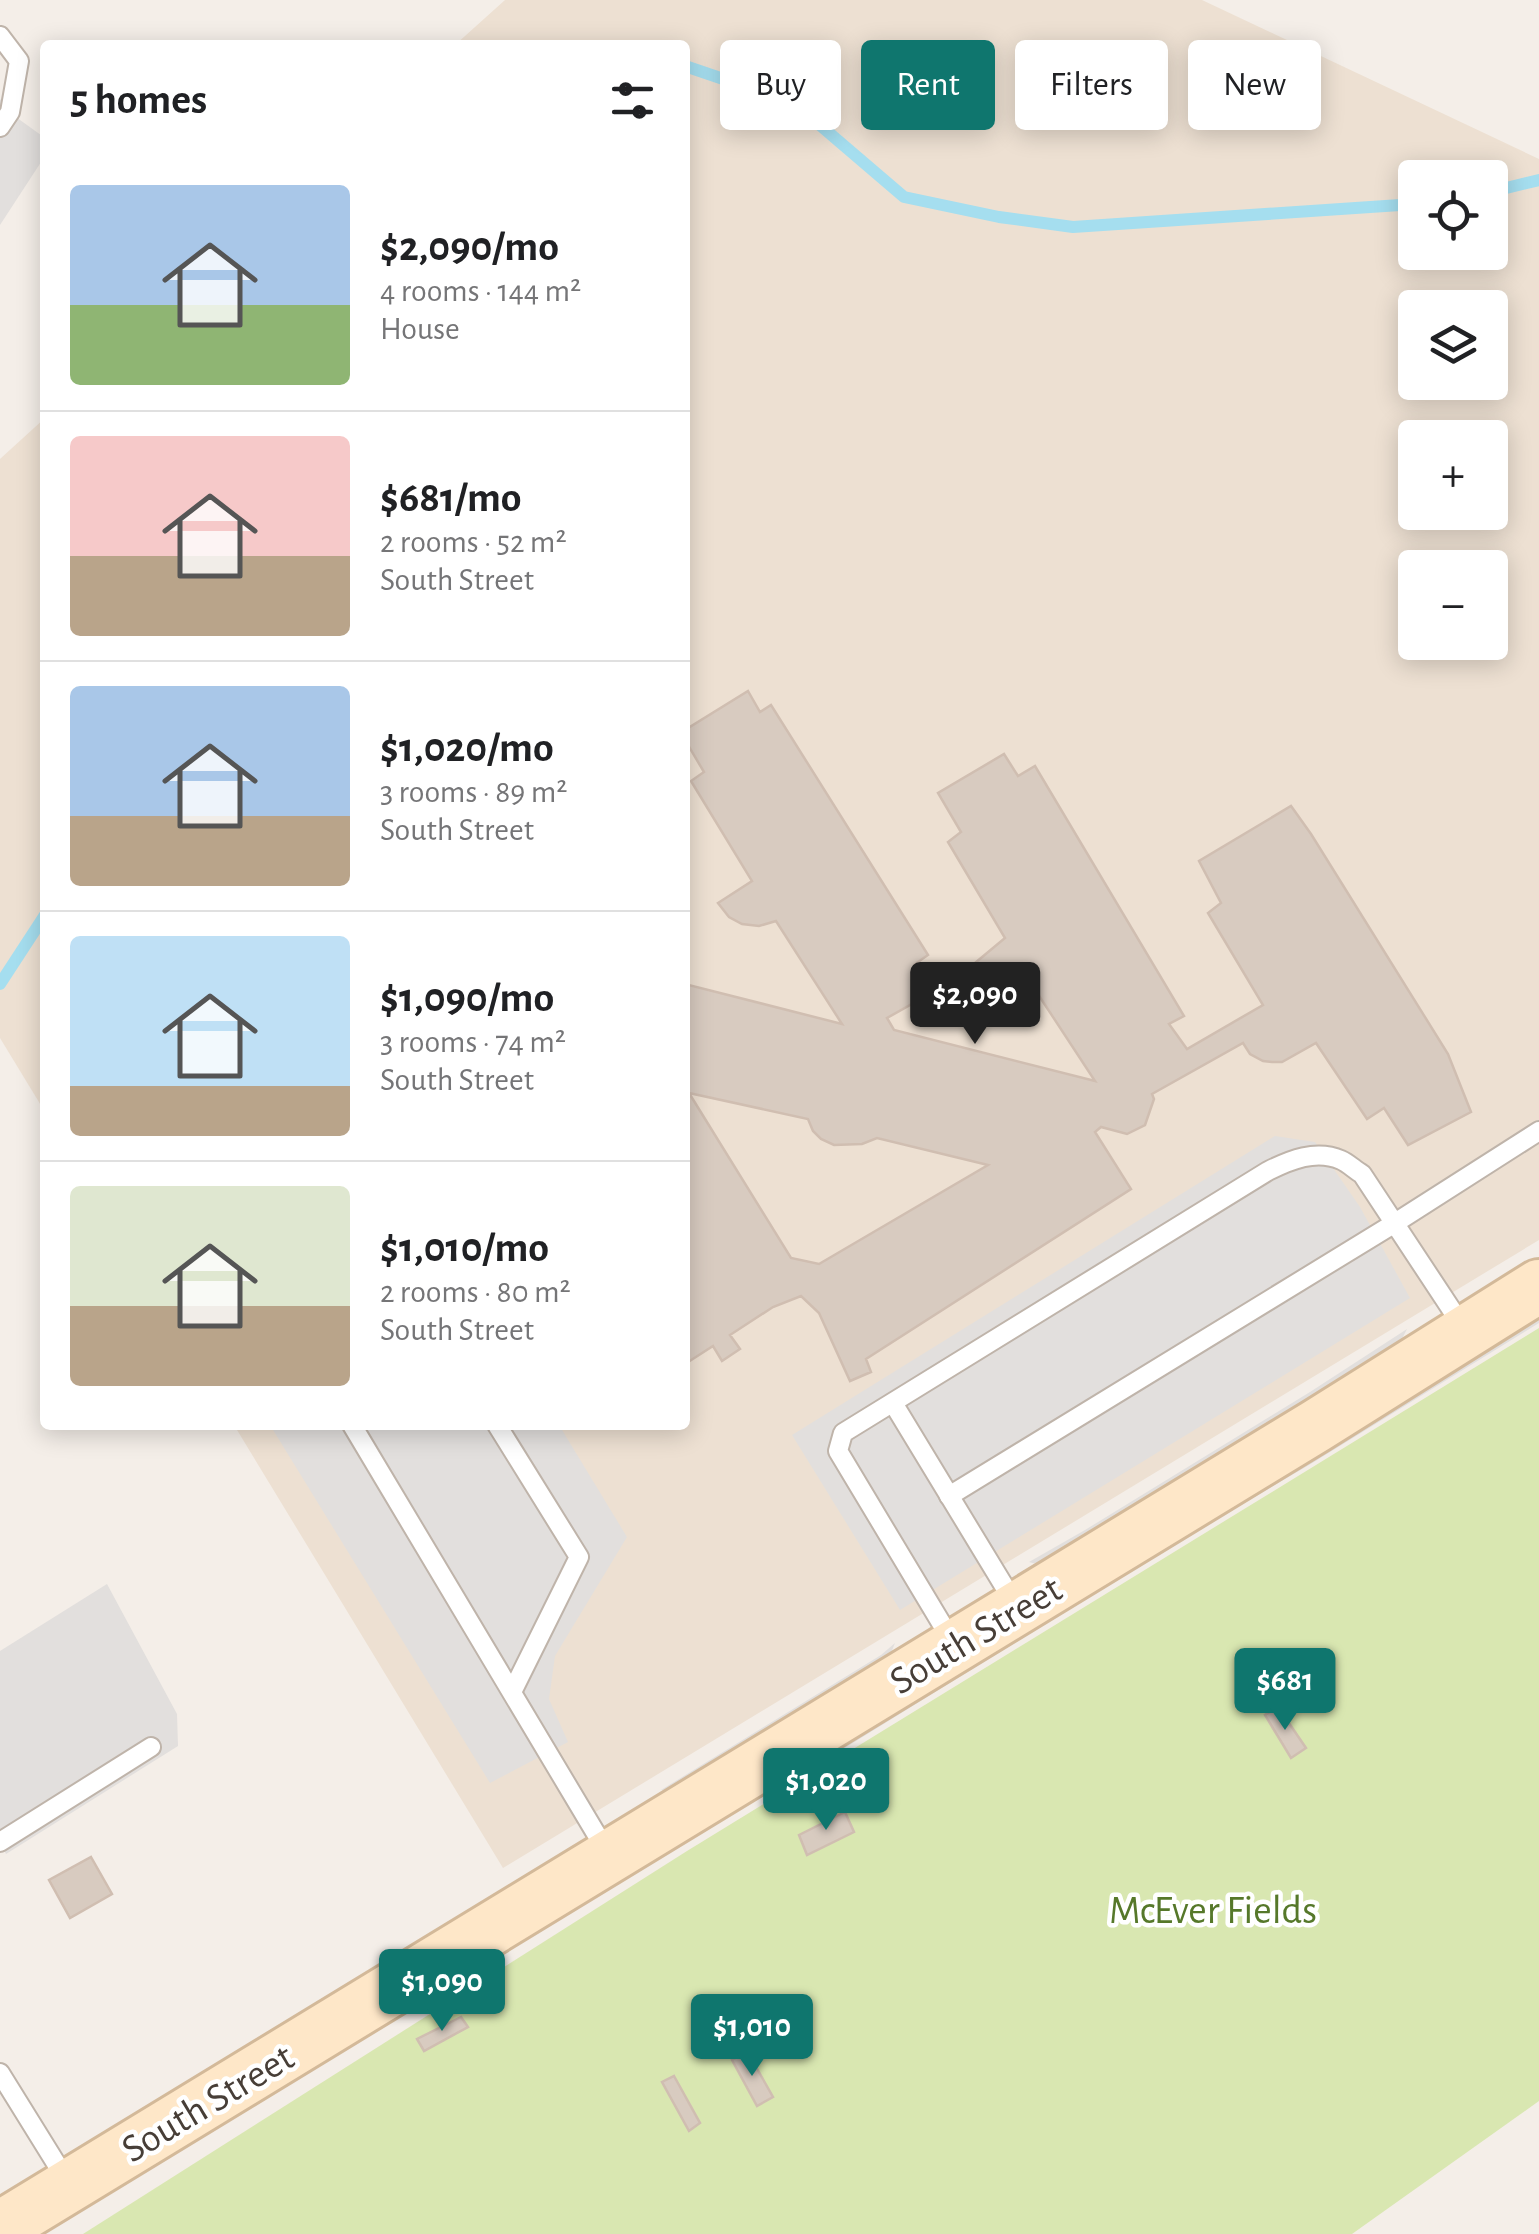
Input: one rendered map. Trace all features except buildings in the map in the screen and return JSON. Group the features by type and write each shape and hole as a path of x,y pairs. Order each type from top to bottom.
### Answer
{"street":[{"name":"South Street","path":"0,2228 1539,1286"}],"lane":[{"path":"0,36 19,61 10,112 0,127"},
{"path":"950,1496 1539,1132"},
{"path":"955,1646 838,1451 843,1433 1268,1171 1295,1158 1339,1159 1362,1174 1466,1332"},
{"path":"894,1403 1018,1608"},
{"path":"355,1430 610,1856"},
{"path":"500,1430 579,1557 512,1692"},
{"path":"0,1842 151,1747"},
{"path":"0,2073 70,2186"}],"shaded area":[{"path":"505,0 1202,0 1287,40 1188,40 1188,130 1321,130 1321,56 1539,159 1539,1240 503,1868 237,1430 690,1430 690,40 461,40"},
{"path":"0,99 40,134 40,164 0,225"},
{"path":"40,423 40,1104 0,1038 0,459"},
{"path":"1275,1136 1315,1142 1360,1207 1410,1298 900,1610 792,1435"},
{"path":"1539,1308 1539,1323 1309,1465 793,1780 786,1770"},
{"path":"1407,1329 1398,1347 1040,1565 1029,1562 1310,1392"},
{"path":"273,1430 562,1430 627,1537 555,1656 549,1699 568,1742 490,1783"},
{"path":"107,1584 177,1714 178,1746 6,1854 0,1842 0,1651"},
{"path":"895,1643 876,1670 674,1789 661,1790 881,1655"}],"green space":[{"name":"McEver Fields","path":"1539,1328 1539,2101 1352,2234 83,2234 687,1851"}],"waterway":[{"path":"690,68 811,109 814,120 904,197 999,217 1073,227 1398,205"},
{"path":"1508,188 1539,180"},
{"path":"0,984 40,923"}]}
